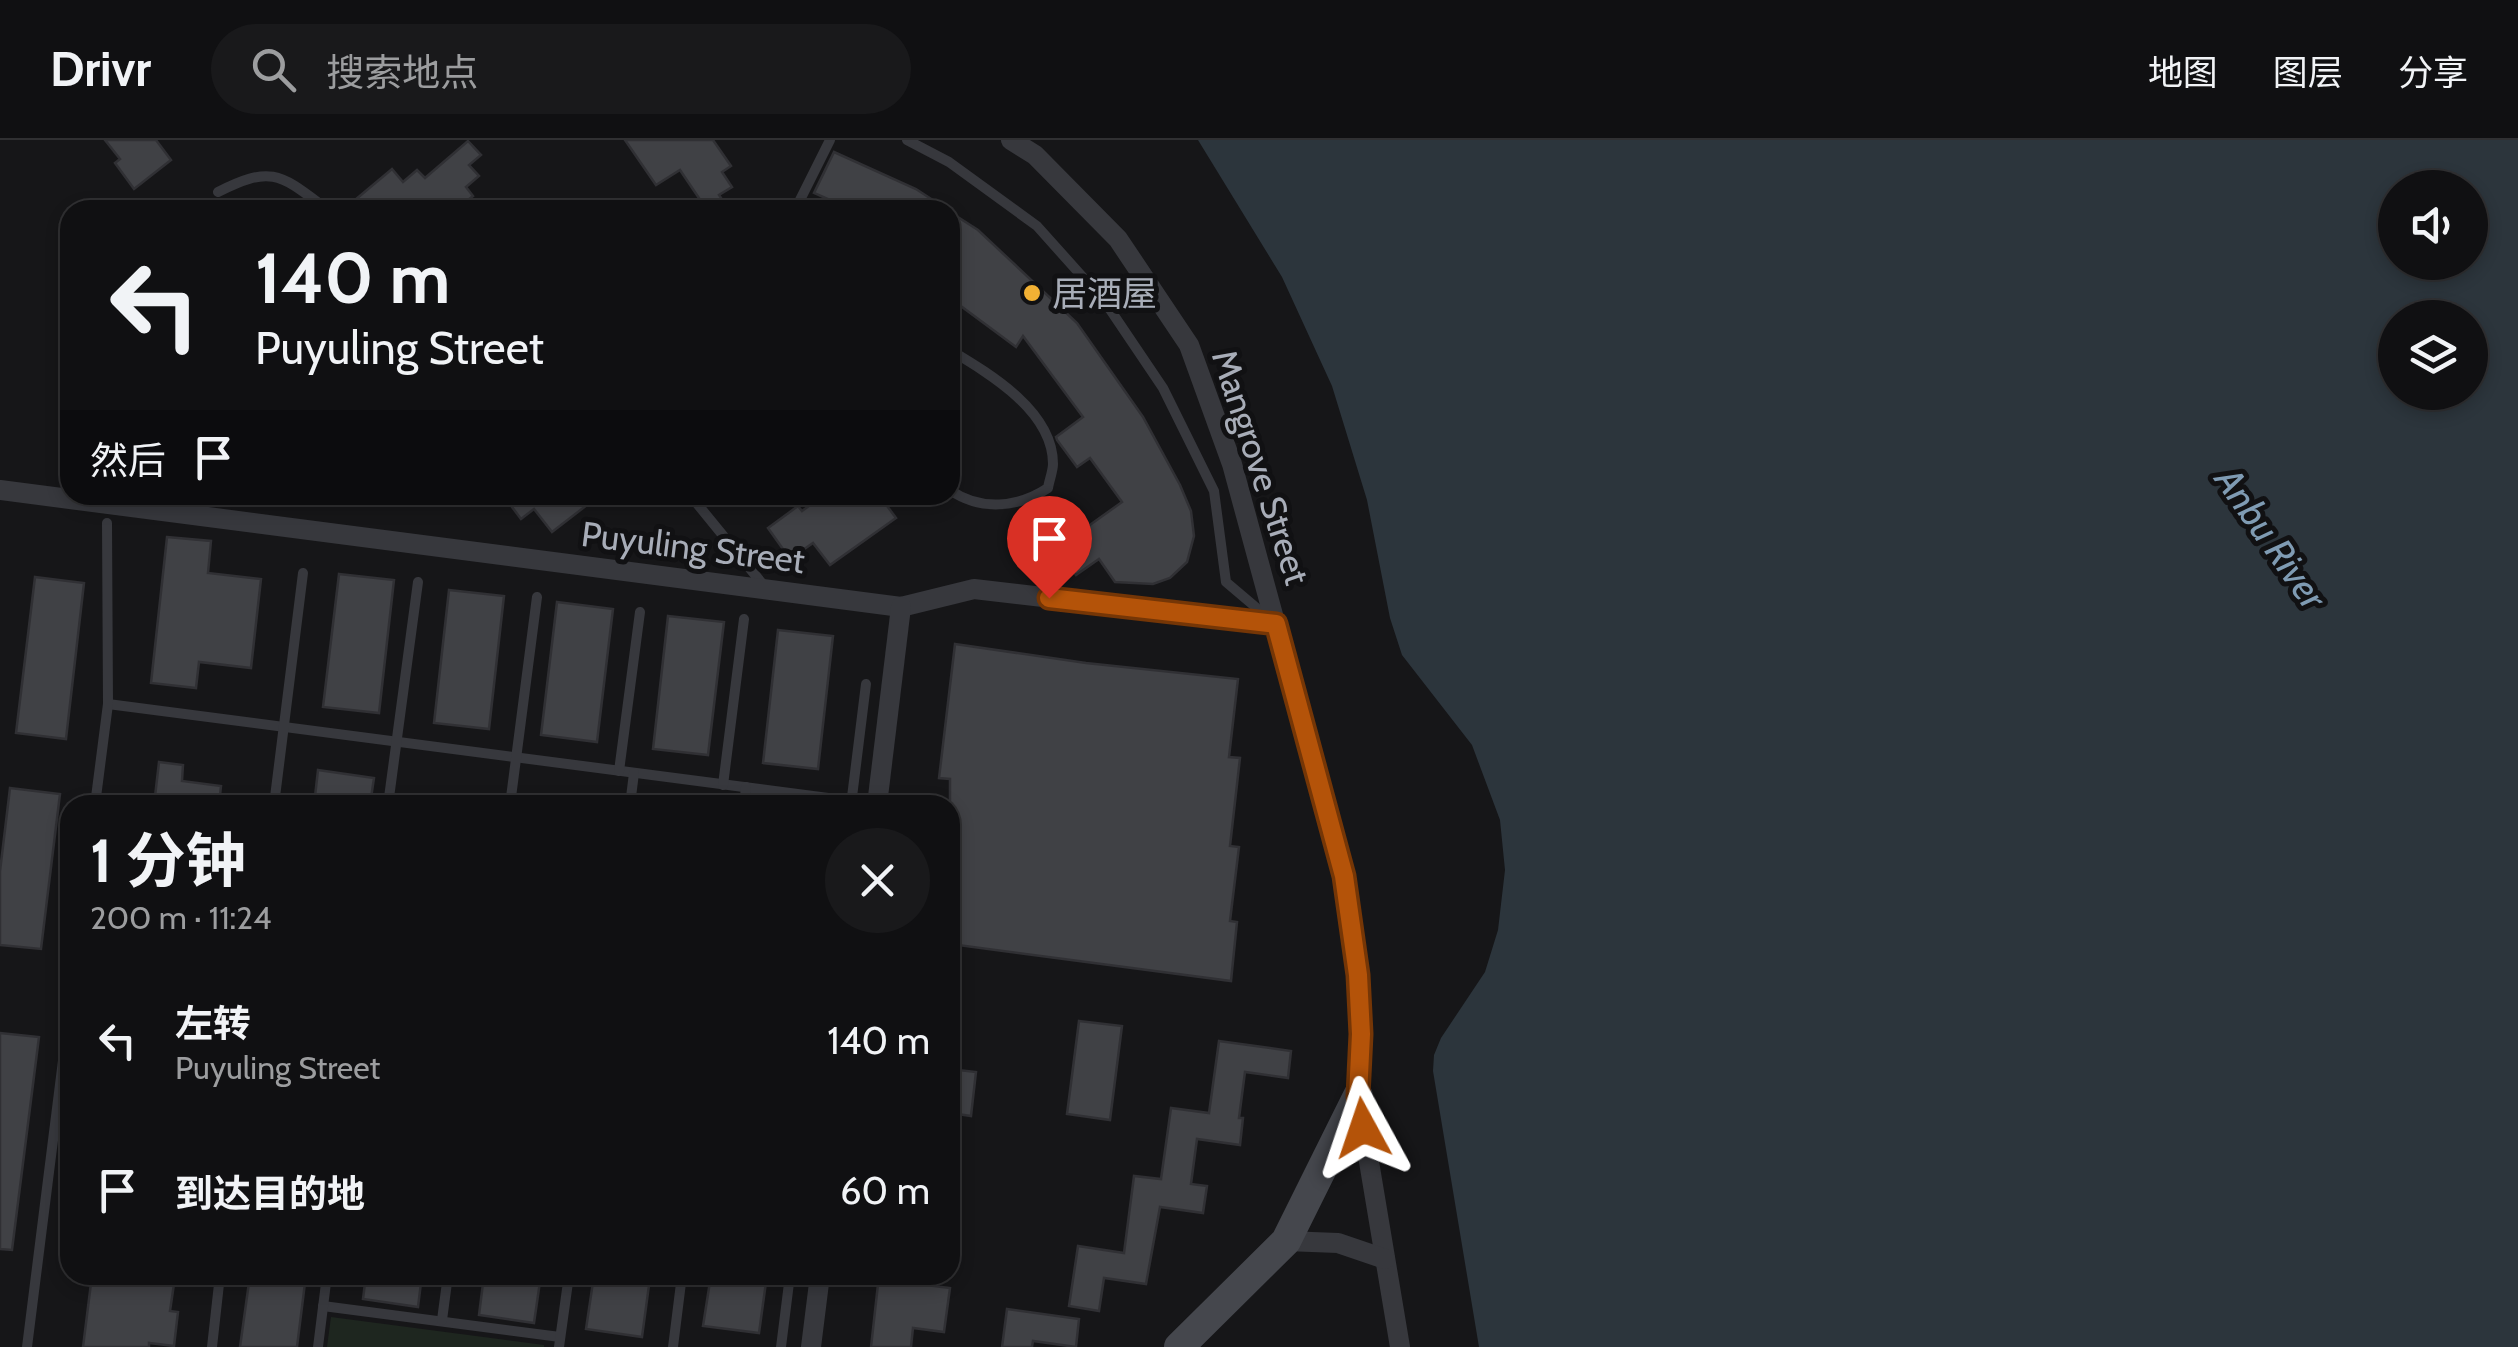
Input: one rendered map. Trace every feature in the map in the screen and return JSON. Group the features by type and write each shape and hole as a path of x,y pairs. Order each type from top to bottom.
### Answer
{"street":[{"name":"Mangrove Street","path":"1011,140 1035,155 1118,238 1189,346 1232,464 1344,876 1358,975 1358,1096 1400,1347"},
{"name":"Puyuling Street","path":"0,490 60,498"},
{"name":"Puyuling Street","path":"116,505 902,607 974,589 1276,624"},
{"path":"878,795 902,607"},
{"path":"1179,1347 1286,1242 1358,1096"},
{"path":"1286,1242 1338,1243 1384,1259"},
{"path":"811,1347 819,1285"}],"lane":[{"path":"799,200 830,140"},
{"path":"907,140 949,162 1037,226 1105,302 1163,388 1214,491 1226,582 1276,624"},
{"path":"218,192 252,175 276,174 314,200"},
{"path":"960,357 1012,392 1044,428 1053,464 1048,488 1029,500 1000,505 960,497"},
{"path":"698,505 766,589"},
{"path":"96,795 108,704 108,523"},
{"path":"275,795 303,574"},
{"path":"389,795 418,582"},
{"path":"511,795 537,597"},
{"path":"619,771 640,612"},
{"path":"723,784 744,619"},
{"path":"852,795 866,684"},
{"path":"108,704 795,795"},
{"path":"631,795 634,773"},
{"path":"745,795 746,788"},
{"path":"27,1347 60,1085"},
{"path":"212,1347 219,1285"},
{"path":"318,1347 326,1285"},
{"path":"442,1320 447,1285"},
{"path":"323,1306 442,1320 560,1342 567,1285"},
{"path":"673,1347 681,1285"},
{"path":"781,1347 789,1285"}],"shaded area":[{"path":"331,1317 544,1345 544,1347 327,1347"}],"water":[{"name":"Anbu River","path":"1198,140 2518,140 2518,1347 1479,1347 1433,1071 1441,1038 1485,972 1498,930 1505,870 1500,820 1472,745 1402,655 1390,618 1367,500 1332,386 1282,277"}],"building":[{"path":"105,140 156,140 171,160 134,189 115,163 120,159"},
{"path":"625,140 713,140 731,166 722,172 732,187 719,195 722,200 700,200 680,170 656,185"},
{"path":"468,141 481,155 469,165 479,176 466,187 473,196 468,200 355,200 392,169 403,182 417,170 425,178"},
{"path":"834,152 933,200 830,200 814,193"},
{"path":"960,218 978,230 1077,323 1143,417 1191,511 1194,536 1187,562 1170,578 1153,584 1115,582 1099,559 1076,575 1053,544 1084,522 1087,527 1122,502 1090,458 1077,467 1057,440 1083,417 1023,336 1016,347 960,305"},
{"path":"510,505 587,505 552,532 534,509 521,519"},
{"path":"810,505 886,505 896,518 830,565 813,543 790,559 768,528 798,506 802,511"},
{"path":"167,537 211,541 208,573 261,579 251,668 199,662 196,688 151,683"},
{"path":"339,574 394,580 379,713 323,707"},
{"path":"35,577 84,583 66,739 16,733"},
{"path":"449,590 504,596 489,729 434,723"},
{"path":"557,602 613,609 597,742 541,735"},
{"path":"668,616 724,622 708,755 653,749"},
{"path":"778,630 833,636 818,769 763,763"},
{"path":"955,644 1238,679 1229,757 1240,758 1230,846 1239,847 1230,921 1237,922 1231,981 960,945 960,795 950,795 950,779 939,778"},
{"path":"159,762 183,765 182,781 221,786 220,795 155,795"},
{"path":"318,770 374,778 371,795 315,795"},
{"path":"10,788 60,794 41,949 0,945 0,871"},
{"path":"1079,1021 1122,1026 1110,1120 1067,1114"},
{"path":"0,1033 39,1037 12,1250 0,1249"},
{"path":"1219,1041 1291,1051 1288,1078 1245,1072 1240,1145 1197,1139 1191,1184 1207,1186 1203,1213 1160,1207 1146,1284 1104,1278 1099,1311 1069,1306 1078,1246 1124,1253 1134,1176 1161,1179 1171,1108 1209,1113"},
{"path":"960,1070 976,1072 971,1116 960,1114"},
{"path":"91,1285 174,1285 170,1311 178,1312 174,1346 149,1343 149,1347 83,1347"},
{"path":"249,1285 305,1285 297,1347 240,1347"},
{"path":"365,1285 421,1285 418,1307 363,1299"},
{"path":"483,1285 540,1285 534,1323 479,1315"},
{"path":"593,1285 649,1285 642,1337 586,1329"},
{"path":"709,1285 766,1285 759,1333 703,1326"},
{"path":"878,1285 950,1288 944,1332 913,1328 911,1347 871,1347"},
{"path":"1007,1309 1079,1319 1076,1347 1033,1341 1032,1347 1002,1347"}],"place":[{"name":"居酒屋","path":"1032,293"}],"route":[{"path":"1049,598 1276,624 1344,876 1358,975 1358,1096 1363,1128"}]}
